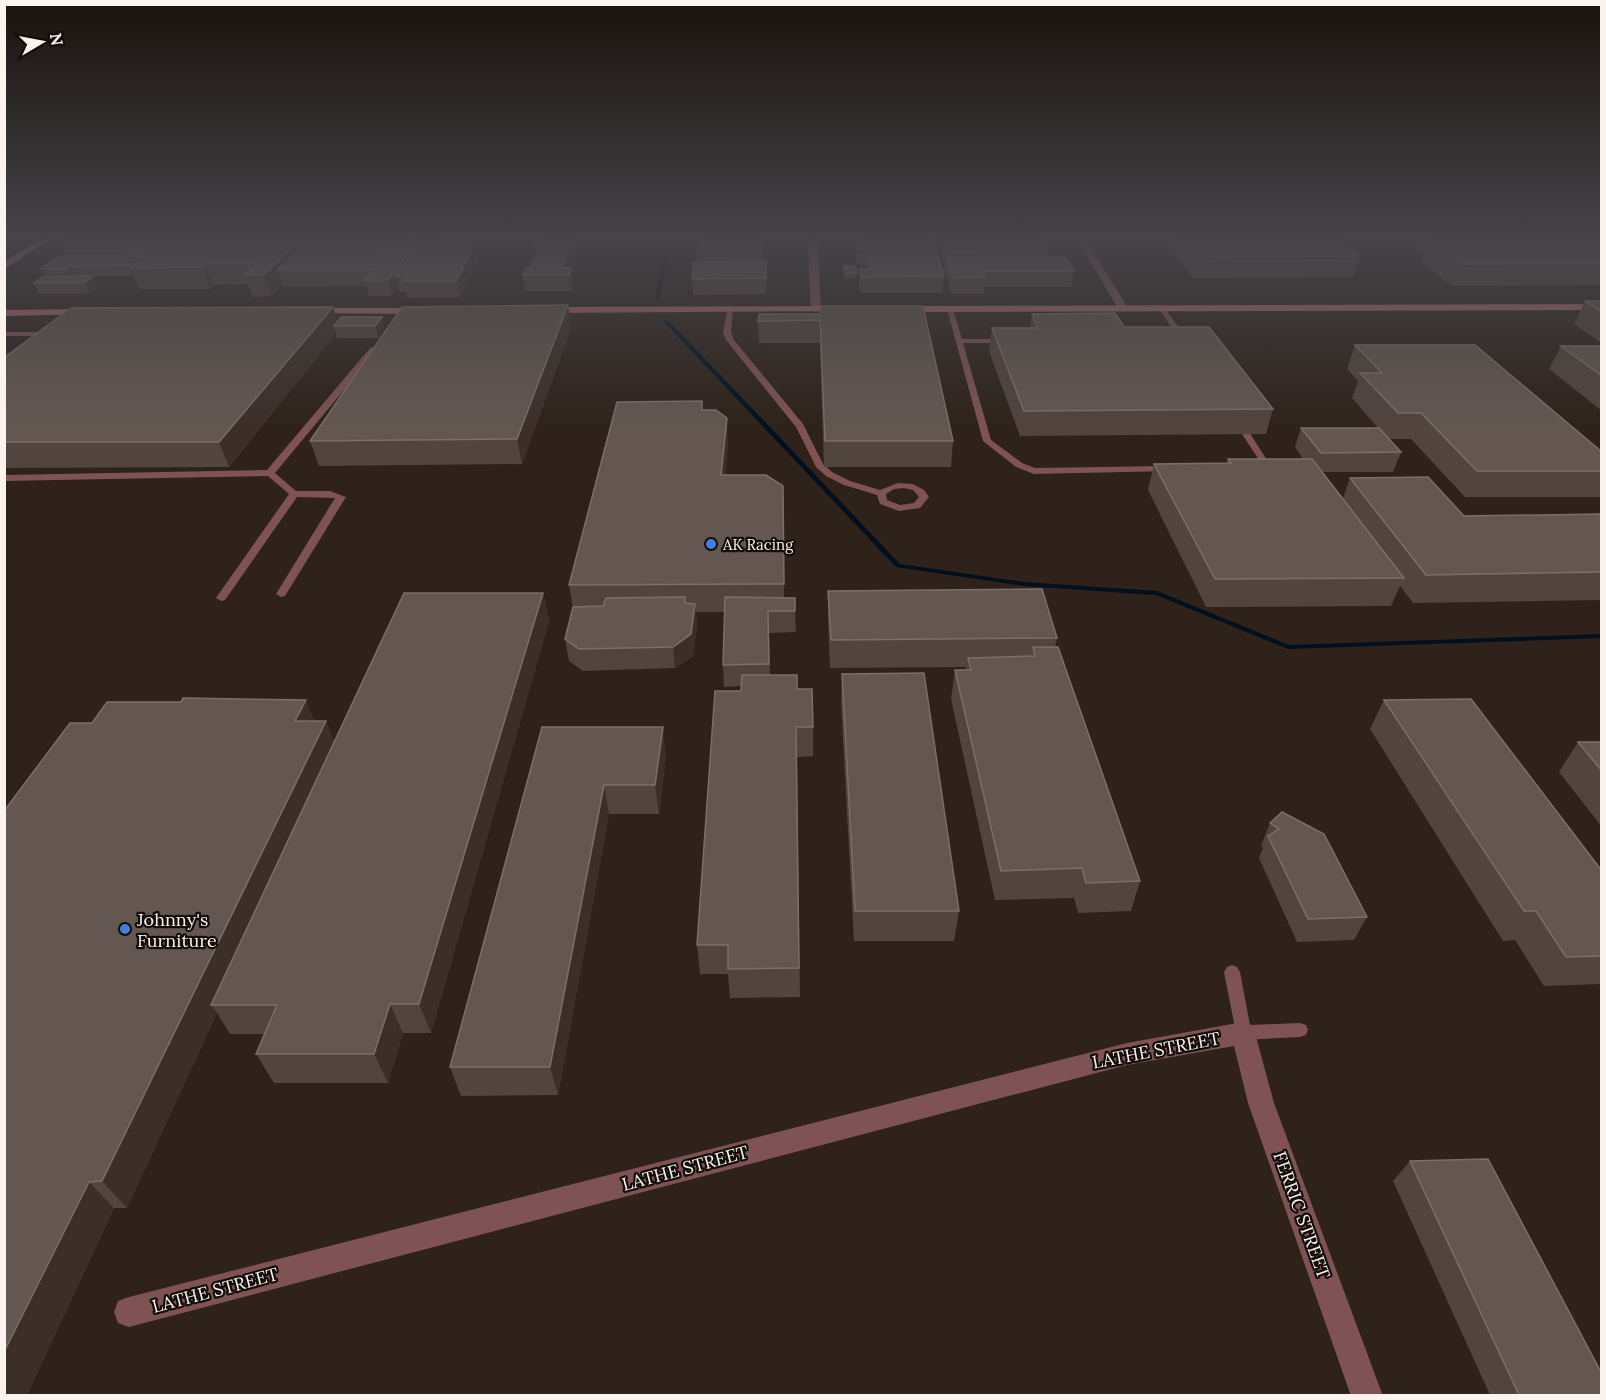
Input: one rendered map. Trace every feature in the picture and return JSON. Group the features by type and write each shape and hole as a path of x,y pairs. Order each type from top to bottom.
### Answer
{"street":[{"path":"816,300 816,309"},
{"path":"1118,300 1123,308"},
{"path":"883,309 1602,307"},
{"path":"535,310 861,309"},
{"path":"299,311 439,311"},
{"path":"6,312 97,312"},
{"name":"LATHE STREET","path":"129,1312 1127,1054 1243,1033"},
{"name":"FERRIC STREET","path":"1243,1033 1261,1103 1367,1395"}],"lane":[{"path":"1162,308 1190,350"},
{"path":"950,309 987,441 1019,465 1034,471 1185,468"},
{"path":"730,310 727,332 730,340 800,426 819,465 829,474 847,483 881,493"},
{"path":"396,321 403,311"},
{"path":"78,322 97,312"},
{"path":"4,334 63,334"},
{"path":"270,473 382,339"},
{"path":"1173,340 1183,340"},
{"path":"959,341 1014,341"},
{"path":"1243,468 1263,464 1263,460 1246,434"},
{"path":"4,478 270,473 294,494 330,494 340,497 281,594"},
{"path":"221,597 294,494"},
{"path":"1232,972 1243,1033 1300,1030"}],"building":[{"path":"1585,301 1602,301 1602,312"},
{"path":"568,305 517,439 310,441 402,307"},
{"path":"820,306 923,306 953,441 825,441 820,320 758,321 759,314 820,314"},
{"path":"333,307 219,442 4,442 4,358 71,308"},
{"path":"1115,313 1124,327 1209,327 1273,409 1024,411 992,328 1038,328 1032,314"},
{"path":"341,317 382,317 375,326 334,326"},
{"path":"1355,345 1475,345 1602,452 1602,471 1477,471 1421,413 1398,413 1360,373 1382,373"},
{"path":"1561,346 1602,346 1602,376"},
{"path":"702,401 702,410 716,410 727,418 721,475 766,475 783,486 784,584 569,585 617,402"},
{"path":"1301,428 1379,428 1401,452 1321,453"},
{"path":"1228,459 1312,459 1404,578 1215,579 1154,464 1231,463"},
{"path":"1428,477 1464,516 1602,514 1602,572 1426,575 1350,478"},
{"path":"1042,589 1057,638 831,640 828,591"},
{"path":"404,593 543,593 419,1004 390,1004 374,1054 256,1054 277,1005 211,1005"},
{"path":"685,597 685,603 695,604 691,634 673,647 579,649 565,639 573,607 603,606 606,598"},
{"path":"725,597 795,598 795,611 768,611 769,664 723,665"},
{"path":"1033,647 1058,647 1140,881 1086,883 1082,868 1001,871 955,670 971,670 968,658 1035,656"},
{"path":"924,673 959,911 855,911 842,674"},
{"path":"742,675 797,675 797,689 812,689 813,727 796,727 799,968 728,969 728,945 697,945 715,691 741,691"},
{"path":"183,698 306,700 295,721 326,721 102,1181 89,1182 4,1352 4,811 70,723 92,723 107,702 181,702"},
{"path":"1471,699 1602,871 1602,956 1566,957 1536,911 1524,911 1384,700"},
{"path":"542,727 663,727 655,785 604,785 550,1067 450,1067"},
{"path":"1578,742 1602,742 1602,771"},
{"path":"1282,812 1324,834 1367,917 1308,919 1268,836 1279,829 1270,823"},
{"path":"1488,1159 1602,1374 1602,1395 1519,1395 1410,1161"}],"waterway":[{"path":"666,321 898,566 1024,584 1157,593 1288,647 1602,636"}],"place":[{"name":"AK Racing","path":"711,544"},
{"name":"Johnny's Furniture","path":"125,929"}]}
